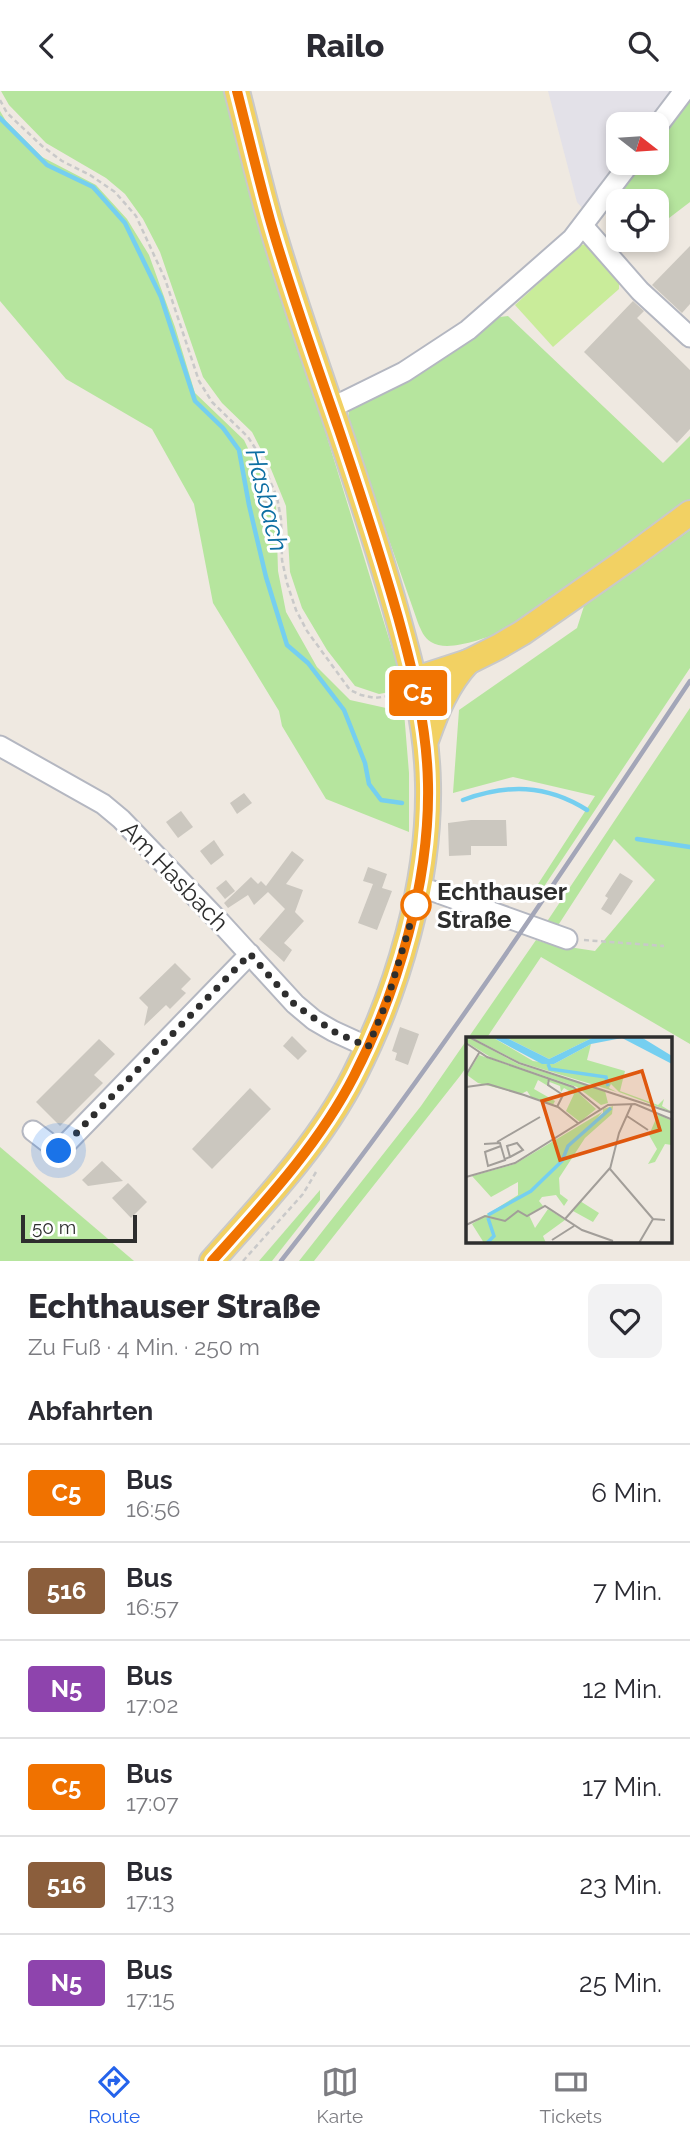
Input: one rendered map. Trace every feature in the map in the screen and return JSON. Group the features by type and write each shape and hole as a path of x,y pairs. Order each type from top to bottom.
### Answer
{"main road":[{"path":"212,1261 283,1181 315,1140 353,1079 368,1047 403,953 419,888 428,786 426,743 416,680 379,549 270,220 237,91"},
{"path":"416,680 468,662 544,619 690,513"},
{"path":"426,743 447,688 468,662"}],"street":[{"path":"668,112 684,91"},
{"path":"331,408 404,372 468,330 572,239 621,175"},
{"path":"583,226 640,291 690,337"},
{"name":"Am Hasbach","path":"0,746 103,804 121,819 250,954 295,1005 333,1031 368,1047"},
{"path":"419,888 567,939"},
{"path":"33,1131 59,1151 250,954"}],"path":[{"path":"0,100 7,113 42,146 115,192 136,216 165,279 199,381 212,402 248,437 277,497 286,583 307,631 350,690 375,698 396,695"},
{"path":"567,939 664,946"}],"shaded area":[{"path":"548,91 675,91 660,112 606,112 606,175 613,175 584,210 577,202"}],"green space":[{"path":"1,91 228,91 264,232 398,668 395,691 379,694 355,686 327,650 302,608 290,572 286,506 271,469 252,432 222,403 203,377 160,252 143,219 125,194 106,178 46,143 9,105"},
{"path":"690,91 690,202 669,218 669,189 618,189 628,175 669,175 669,119"},
{"path":"0,111 6,121 42,157 96,185 127,219 149,255 195,393 244,440 276,507 278,571 286,612 317,667 350,700 404,712 409,773 409,832 326,799 282,726 279,711 213,603 194,504 152,429 66,379 0,301"},
{"path":"587,244 619,282 619,289 553,347 515,305 580,245"},
{"path":"508,316 663,463 690,436 690,504 502,632 466,643 438,645 426,638 418,623 348,422 349,409 484,319"},
{"path":"690,530 690,668 535,900 529,898 595,796 513,777 453,793 459,710 577,628 584,606"},
{"path":"690,708 690,1044 541,957 487,1037 469,1037 536,940 595,951 655,880 614,839 557,927 546,923"},
{"path":"466,1041 466,1068 314,1261 299,1261 421,1106"},
{"path":"0,1147 134,1261 0,1261"},
{"path":"320,1190 320,1200 272,1261 259,1261"}],"building":[{"path":"690,246 690,304 682,313 652,285"},
{"path":"633,301 644,311 637,318 690,370 690,429 677,443 584,352"},
{"path":"271,499 274,513 260,516 257,502"},
{"path":"244,793 252,803 237,814 230,803"},
{"path":"181,811 193,827 178,838 166,822"},
{"path":"506,820 507,846 471,846 471,855 449,856 448,823"},
{"path":"214,840 224,855 211,865 200,851"},
{"path":"292,851 304,860 286,884 303,890 295,912 304,921 284,943 292,950 284,962 259,939 285,909 268,892 254,905 248,895 228,908 224,903 251,877 258,884 261,881 266,886"},
{"path":"368,867 387,874 382,888 392,891 377,930 358,923 373,884 363,881"},
{"path":"620,873 633,881 611,915 601,909 608,898 605,896"},
{"path":"226,880 235,891 225,899 216,888"},
{"path":"175,963 191,979 181,989 186,993 170,1009 166,1005 144,1026 148,1007 139,998"},
{"path":"400,1027 419,1034 408,1065 395,1060 397,1053 392,1051"},
{"path":"292,1036 307,1051 298,1060 283,1046"},
{"path":"99,1039 115,1054 94,1075 103,1083 60,1126 36,1102"},
{"path":"250,1088 271,1109 212,1169 192,1149"},
{"path":"102,1161 123,1181 88,1186 82,1180"},
{"path":"128,1183 147,1202 131,1218 112,1198"}],"waterway":[{"name":"Hasbach","path":"0,118 47,165 93,187 125,223 161,297 195,401 223,428 239,450 266,577 287,645 308,663 344,710 365,763 369,784 381,800 402,803"},
{"name":"Hasbach","path":"463,800 495,791 526,789 557,795 587,810"},
{"name":"Hasbach","path":"637,839 690,847"}],"railway":[{"path":"281,1261 440,1047 542,902 690,681"}],"bus line":[{"name":"C5","path":"212,1261 283,1181 315,1140 353,1079 368,1047 403,953 415,906 426,824 428,786 426,743 416,680 379,549 270,220 237,91"}],"place":[{"name":"Echthauser Straße","path":"416,905"}],"route":[{"path":"59,1151 250,954 295,1005 314,1020 368,1047 387,1001 416,905"}]}
